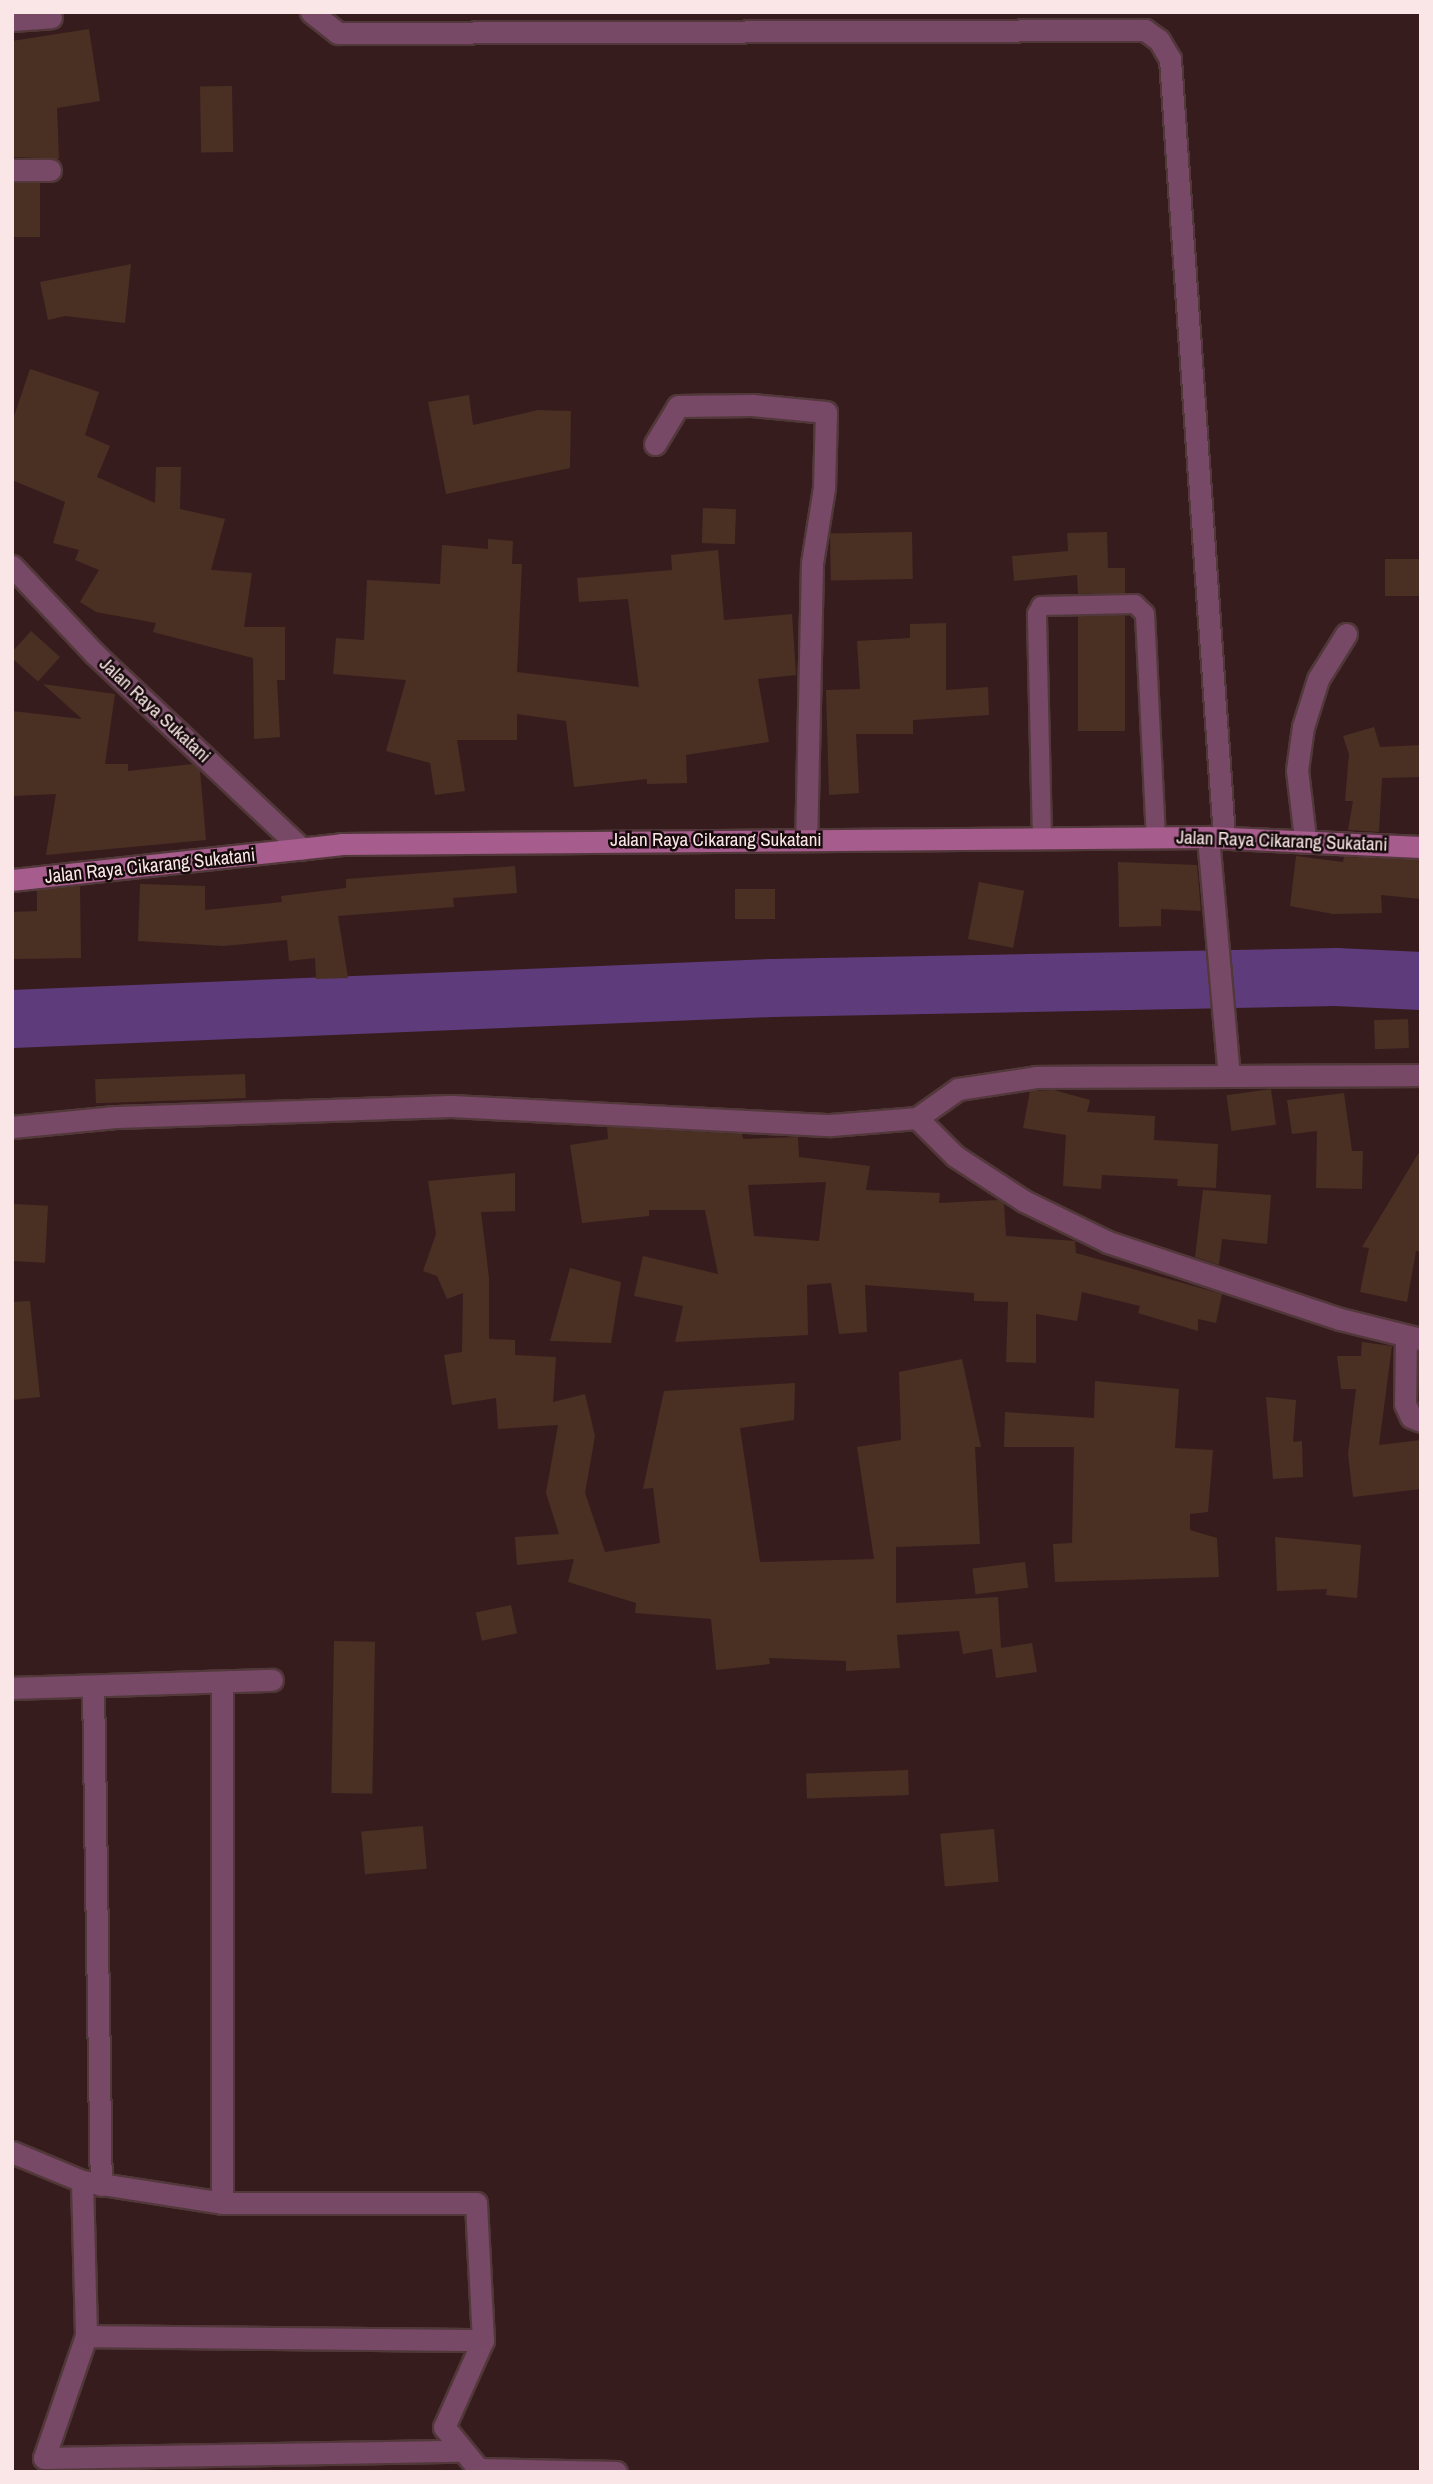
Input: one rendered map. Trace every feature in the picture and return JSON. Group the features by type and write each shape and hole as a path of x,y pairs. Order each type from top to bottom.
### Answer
{"main road":[{"name":"Jalan Raya Cikarang Sukatani","path":"12,880 354,844 1216,837 1305,838 1421,847"}],"street":[{"path":"311,12 338,33 1145,30 1160,40 1170,59 1229,1075"},
{"path":"12,20 51,17"},
{"path":"12,170 50,170"},
{"path":"655,444 678,406 752,405 826,412 824,488 812,563 806,840"},
{"name":"Jalan Raya Sukatani","path":"12,566 95,654 302,849"},
{"path":"1305,838 1297,770 1303,727 1318,679 1346,634"},
{"path":"12,1127 116,1117 451,1106 831,1125 917,1118 938,1099 978,1085 1036,1077 1421,1075"},
{"path":"917,1118 955,1156 989,1179 1108,1242 1414,1337 1405,1404 1410,1417 1421,1421"},
{"path":"12,1688 272,1680"},
{"path":"222,1683 222,2203"},
{"path":"93,1686 92,2183 86,2336 44,2458 459,2451"},
{"path":"12,2152 92,2183 222,2203 476,2203 483,2340 444,2427 459,2451 480,2470 616,2472"},
{"path":"86,2336 483,2340"}],"lane":[{"path":"1042,838 1037,614 1041,606 1135,604 1145,614 1156,837"}],"building":[{"path":"89,29 100,101 57,108 59,159 12,157 12,41"},
{"path":"232,86 233,152 201,153 200,87"},
{"path":"12,183 40,183 40,237 12,237"},
{"path":"131,264 125,323 65,316 48,320 40,282"},
{"path":"30,369 99,392 85,435 110,446 97,477 155,503 156,467 181,467 180,509 225,519 211,570 252,573 244,627 285,627 285,680 277,680 280,737 254,739 253,658 153,632 156,623 96,612 80,602 99,570 75,560 79,550 53,543 65,502 12,480 12,422"},
{"path":"469,395 473,425 538,410 571,411 570,468 446,494 428,402"},
{"path":"703,508 736,509 735,544 702,543"},
{"path":"912,532 913,579 831,580 830,533"},
{"path":"1107,532 1108,568 1125,568 1125,593 1078,594 1077,575 1014,581 1012,556 1068,551 1067,533"},
{"path":"488,539 513,541 512,564 522,564 517,672 639,687 628,599 579,602 577,578 672,570 671,555 718,550 724,620 792,614 796,675 758,679 769,742 686,755 687,783 647,784 647,779 574,787 566,721 517,714 517,740 457,740 465,791 435,795 430,763 386,751 406,680 333,674 336,638 364,640 367,580 440,584 442,545 488,549"},
{"path":"1385,559 1421,559 1421,596 1385,596"},
{"path":"1078,616 1125,616 1125,731 1078,731"},
{"path":"946,623 946,690 988,687 989,715 913,720 913,734 856,734 859,793 829,795 826,690 860,689 857,641 910,638 910,624"},
{"path":"31,631 60,657 38,682 12,658 12,652"},
{"path":"43,684 115,694 105,764 128,764 128,771 193,764 200,771 206,840 46,855 56,794 12,796 12,711 82,719"},
{"path":"1374,727 1380,747 1421,745 1421,777 1382,778 1379,832 1348,830 1353,801 1345,801 1349,754 1343,736"},
{"path":"1296,856 1343,862 1344,857 1421,860 1421,899 1381,895 1382,913 1333,914 1290,906"},
{"path":"1118,862 1197,865 1201,911 1161,909 1161,926 1119,927"},
{"path":"515,866 517,893 453,898 454,907 338,916 348,978 316,979 315,958 289,961 287,940 223,946 138,941 140,884 205,886 205,910 282,902 281,896 346,888 346,879"},
{"path":"979,882 1024,891 1013,948 968,939"},
{"path":"80,886 81,958 12,959 12,912 37,911 37,890"},
{"path":"735,889 775,889 775,919 735,919"},
{"path":"1408,1019 1409,1048 1375,1049 1374,1020"},
{"path":"245,1074 246,1098 96,1103 95,1079"},
{"path":"1271,1089 1276,1125 1231,1131 1226,1095"},
{"path":"1054,1090 1090,1100 1087,1112 1155,1116 1154,1140 1218,1144 1216,1188 1177,1186 1178,1179 1102,1175 1101,1189 1063,1186 1066,1135 1023,1128 1030,1091"},
{"path":"1344,1093 1352,1151 1363,1151 1362,1189 1316,1188 1317,1131 1292,1134 1287,1100"},
{"path":"607,1127 742,1134 743,1139 798,1137 799,1157 870,1166 866,1190 940,1193 939,1203 999,1200 1004,1204 1006,1236 1075,1241 1076,1253 1222,1294 1216,1323 1198,1319 1198,1331 1138,1313 1140,1306 1082,1292 1077,1321 1036,1314 1036,1363 1006,1362 1008,1302 974,1301 974,1293 865,1285 867,1332 839,1334 831,1283 807,1285 808,1335 675,1342 683,1306 634,1296 643,1256 718,1274 705,1210 649,1210 649,1216 582,1223 570,1145 608,1139","holes":["826,1182 819,1241 754,1236 748,1185"]},
{"path":"1421,1149 1421,1252 1416,1251 1407,1302 1360,1292 1369,1248 1362,1247"},
{"path":"515,1173 515,1211 481,1212 489,1278 489,1339 515,1340 515,1355 556,1357 553,1402 585,1394 595,1436 585,1493 605,1552 660,1543 653,1488 643,1489 664,1391 795,1383 794,1420 740,1428 760,1562 874,1559 857,1447 901,1440 899,1372 962,1359 981,1447 975,1447 980,1544 896,1547 896,1603 998,1597 1001,1648 1032,1643 1037,1672 996,1678 992,1649 963,1654 959,1631 897,1635 900,1668 846,1671 846,1661 769,1658 770,1664 716,1670 711,1619 635,1613 636,1603 568,1582 574,1559 517,1565 515,1537 559,1534 546,1493 558,1425 498,1429 496,1398 452,1405 444,1355 462,1352 463,1293 447,1299 437,1276 423,1271 436,1234 428,1181"},
{"path":"1203,1190 1271,1195 1267,1244 1222,1239 1219,1265 1195,1257"},
{"path":"14,1204 48,1206 45,1263 12,1261"},
{"path":"570,1268 621,1282 611,1343 550,1341"},
{"path":"30,1301 40,1397 12,1400 12,1302"},
{"path":"1362,1342 1392,1346 1379,1445 1421,1440 1421,1489 1353,1497 1348,1454 1356,1389 1341,1389 1337,1356 1361,1356"},
{"path":"1095,1381 1179,1389 1175,1448 1213,1450 1208,1512 1190,1514 1190,1530 1217,1538 1219,1577 1055,1582 1053,1544 1072,1543 1074,1447 1004,1447 1005,1412 1094,1418"},
{"path":"1266,1397 1296,1400 1293,1442 1302,1441 1303,1477 1273,1479"},
{"path":"1275,1537 1361,1545 1357,1598 1326,1595 1327,1589 1277,1591"},
{"path":"1025,1562 1028,1588 976,1594 972,1568"},
{"path":"511,1605 517,1633 482,1641 476,1612"},
{"path":"334,1641 375,1642 372,1794 331,1793"},
{"path":"908,1770 909,1795 807,1799 806,1774"},
{"path":"423,1826 427,1869 365,1874 361,1831"},
{"path":"994,1829 999,1882 945,1887 940,1834"}],"waterway":[{"path":"12,1019 771,988 1336,977 1421,981"}]}
